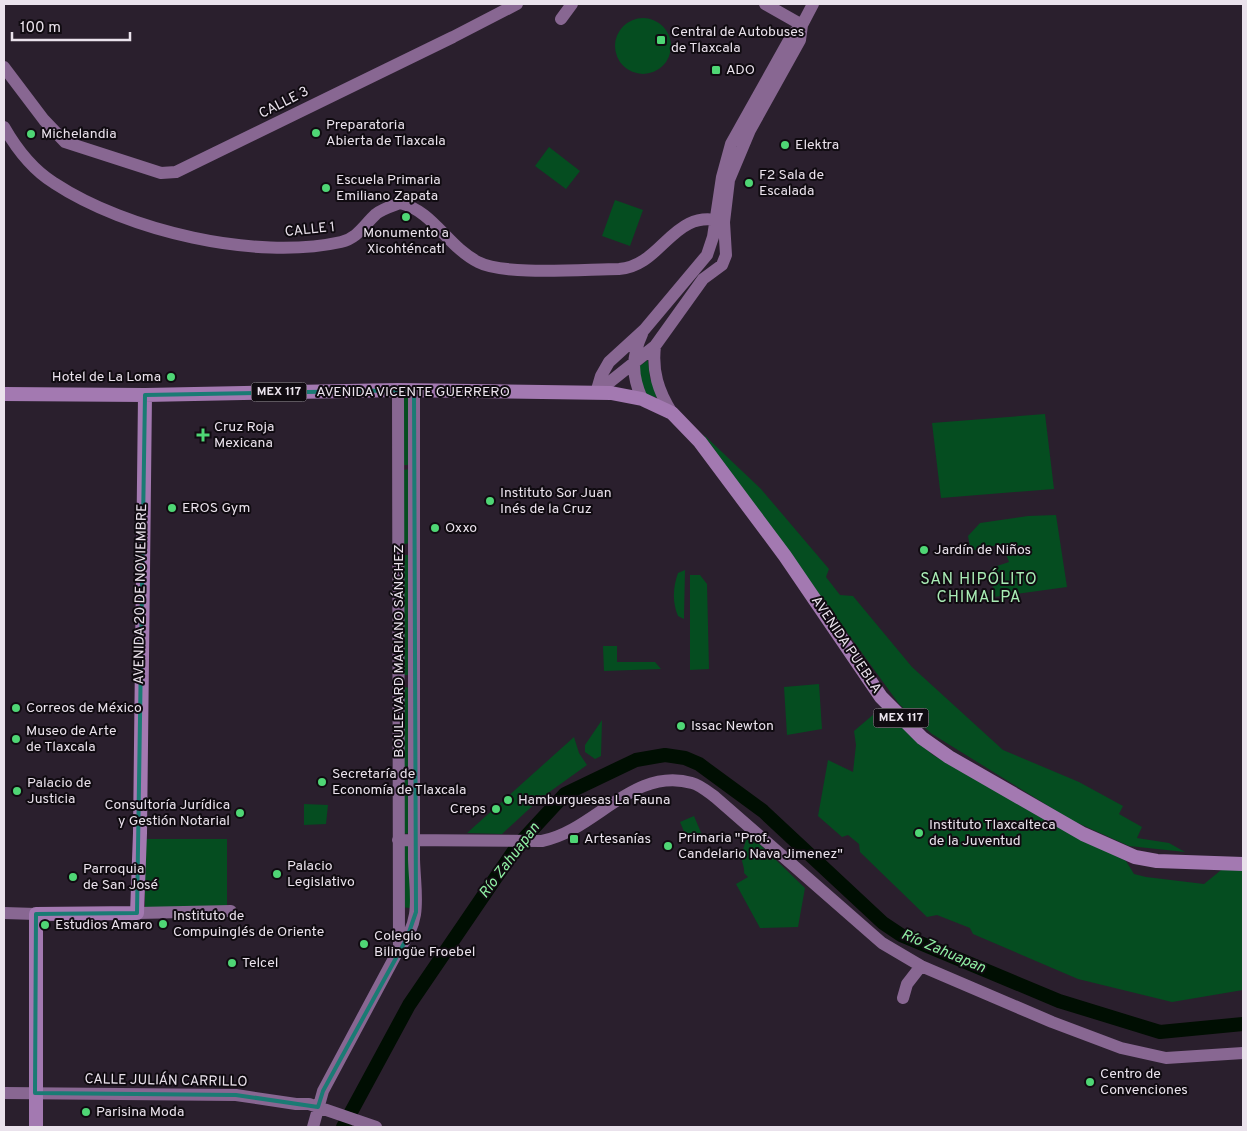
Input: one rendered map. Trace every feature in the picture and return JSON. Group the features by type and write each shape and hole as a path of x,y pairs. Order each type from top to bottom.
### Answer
{"main road":[{"name":"CALLE 3","path":"4,67 57,136 65,142 161,173 176,172 453,38 517,4"},
{"path":"560,19 572,4"},
{"path":"765,4 802,24"},
{"path":"596,393 655,346 703,279 722,265 726,255 720,220 722,177 731,144 792,35 802,24 813,4"},
{"name":"CALLE 1","path":"4,127 20,152 34,167 62,188 106,210 147,226 229,244 287,249 342,242 356,236 376,213 400,203 419,210 456,248 484,265 507,269 619,269 634,266 643,261 693,221 702,218 720,220"},
{"path":"596,393 601,376 609,362 644,330 702,262 711,245 720,220"},
{"path":"702,262 714,272"},
{"path":"642,399 633,365 636,346 644,330"},
{"path":"655,346 653,362 655,376 664,401 672,413"},
{"name":"BOULEVARD MARIANO SÁNCHEZ","path":"398,390 399,949"},
{"name":"AVENIDA VICENTE GUERRERO","path":"4,394 145,395 414,390 596,393 642,399"},
{"name":"BOULEVARD MARIANO SÁNCHEZ","path":"399,949 412,930 416,912 414,840 414,390"},
{"name":"AVENIDA 20 DE NOVIEMBRE","path":"137,913 140,833 145,395"},
{"name":"AVENIDA PUEBLA","path":"642,399 672,413 700,442 762,524 881,697 922,738 949,757 1083,834 1135,857 1157,861 1243,864"},
{"path":"397,468 414,467"},
{"path":"398,840 542,842 554,839 629,793 650,783 673,780 693,783 715,797 882,943 921,966 1052,1022 1121,1048 1166,1058 1243,1053"},
{"path":"4,913 232,911"},
{"path":"36,914 36,1127"},
{"path":"313,1127 323,1091 399,949"},
{"path":"903,998 907,984 921,966"},
{"name":"CALLE JULIÁN CARRILLO","path":"4,1093 236,1095 304,1106"},
{"path":"304,1106 354,1127"},
{"path":"304,1106 376,1127"}],"highlighted area":[{"path":"414,390 416,912 407,938 323,1091 318,1107 236,1095 35,1093 36,914 137,913 145,395"}],"green space":[{"path":"638,18 648,18 663,26 669,35 671,46 669,57 663,66 648,74 638,74 627,69 620,62 615,51 615,41 620,30 627,23"},
{"path":"549,147 580,171 566,189 535,166"},
{"path":"615,200 643,210 630,246 602,236"},
{"path":"648,360 650,378 658,398 646,394 637,368"},
{"path":"401,397 411,397 411,465 402,465"},
{"path":"1045,414 1054,489 941,498 932,423"},
{"path":"703,434 761,489 829,569 826,577 840,595 853,596 912,667 1003,750 1079,782 1123,806 1119,814 1142,827 1137,838 1169,843 1185,852 1129,846 1071,820 932,734 899,704"},
{"path":"412,469 410,543 400,545 401,470"},
{"path":"1056,515 1067,587 994,597 991,568 1009,562 1002,544 971,551 968,536 980,523 1028,516"},
{"path":"400,555 412,555 412,675 404,675"},
{"path":"685,570 684,619 678,616 674,595 678,573"},
{"path":"690,575 700,575 707,584 709,669 690,670"},
{"path":"603,646 617,646 617,662 655,662 661,669 604,671"},
{"path":"819,684 822,729 787,735 784,687"},
{"path":"404,687 412,688 412,833 401,834"},
{"path":"881,708 933,755 1080,838 1126,861 1134,874 1204,884 1226,866 1243,868 1243,990 1172,1002 1078,979 973,934 970,928 937,915 927,917 860,852 859,844 848,835 842,837 818,816 828,760 853,772 856,745 854,731"},
{"path":"602,720 601,756 595,759 585,752 585,745"},
{"path":"574,737 579,753 587,765 541,798 502,834 467,833"},
{"path":"304,804 328,805 326,824 304,825"},
{"path":"694,816 702,835 688,841 680,822"},
{"path":"746,831 805,888 798,927 760,928 736,884 748,877 744,873 742,858"},
{"path":"145,839 227,839 227,907 145,908"},
{"path":"401,845 412,846 410,908 400,907"}],"waterway":[{"name":"Río Zahuapan","path":"343,1127 409,1005 518,845 565,794 636,760 665,755 685,758 699,764 763,811 883,923 901,935 1059,1001 1160,1032 1243,1024"}],"place":[{"name":"Central de Autobuses de Tlaxcala","path":"661,40"},
{"name":"ADO","path":"716,70"},
{"name":"Preparatoria Abierta de Tlaxcala","path":"316,133"},
{"name":"Michelandia","path":"31,134"},
{"name":"Elektra","path":"785,145"},
{"name":"F2 Sala de Escalada","path":"749,183"},
{"name":"Escuela Primaria Emiliano Zapata","path":"326,188"},
{"name":"Monumento a Xicohténcatl","path":"406,217"},
{"name":"Hotel de La Loma","path":"171,377"},
{"name":"Cruz Roja Mexicana","path":"203,435"},
{"name":"Instituto Sor Juan Inés de la Cruz","path":"490,501"},
{"name":"EROS Gym","path":"172,508"},
{"name":"Oxxo","path":"435,528"},
{"name":"Jardín de Niños","path":"924,550"},
{"name":"Correos de México","path":"16,708"},
{"name":"Issac Newton","path":"681,726"},
{"name":"Museo de Arte de Tlaxcala","path":"16,739"},
{"name":"Secretaría de Economía de Tlaxcala","path":"322,782"},
{"name":"Palacio de Justicia","path":"17,791"},
{"name":"Hamburguesas La Fauna","path":"508,800"},
{"name":"Creps","path":"496,809"},
{"name":"Consultoría Jurídica y Gestión Notarial","path":"240,813"},
{"name":"Instituto Tlaxcalteca de la Juventud","path":"919,833"},
{"name":"Artesanías","path":"574,839"},
{"name":"Primaria \"Prof. Candelario Nava Jimenez\"","path":"668,846"},
{"name":"Palacio Legislativo","path":"277,874"},
{"name":"Parroquia de San José","path":"73,877"},
{"name":"Instituto de Compuinglés de Oriente","path":"163,924"},
{"name":"Estudios Amaro","path":"45,925"},
{"name":"Colegio Bilingüe Froebel","path":"364,944"},
{"name":"Telcel","path":"232,963"},
{"name":"Centro de Convenciones","path":"1090,1082"},
{"name":"Parisina Moda","path":"86,1112"}],"district":[{"name":"SAN HIPÓLITO CHIMALPA","path":"979,589"}]}
